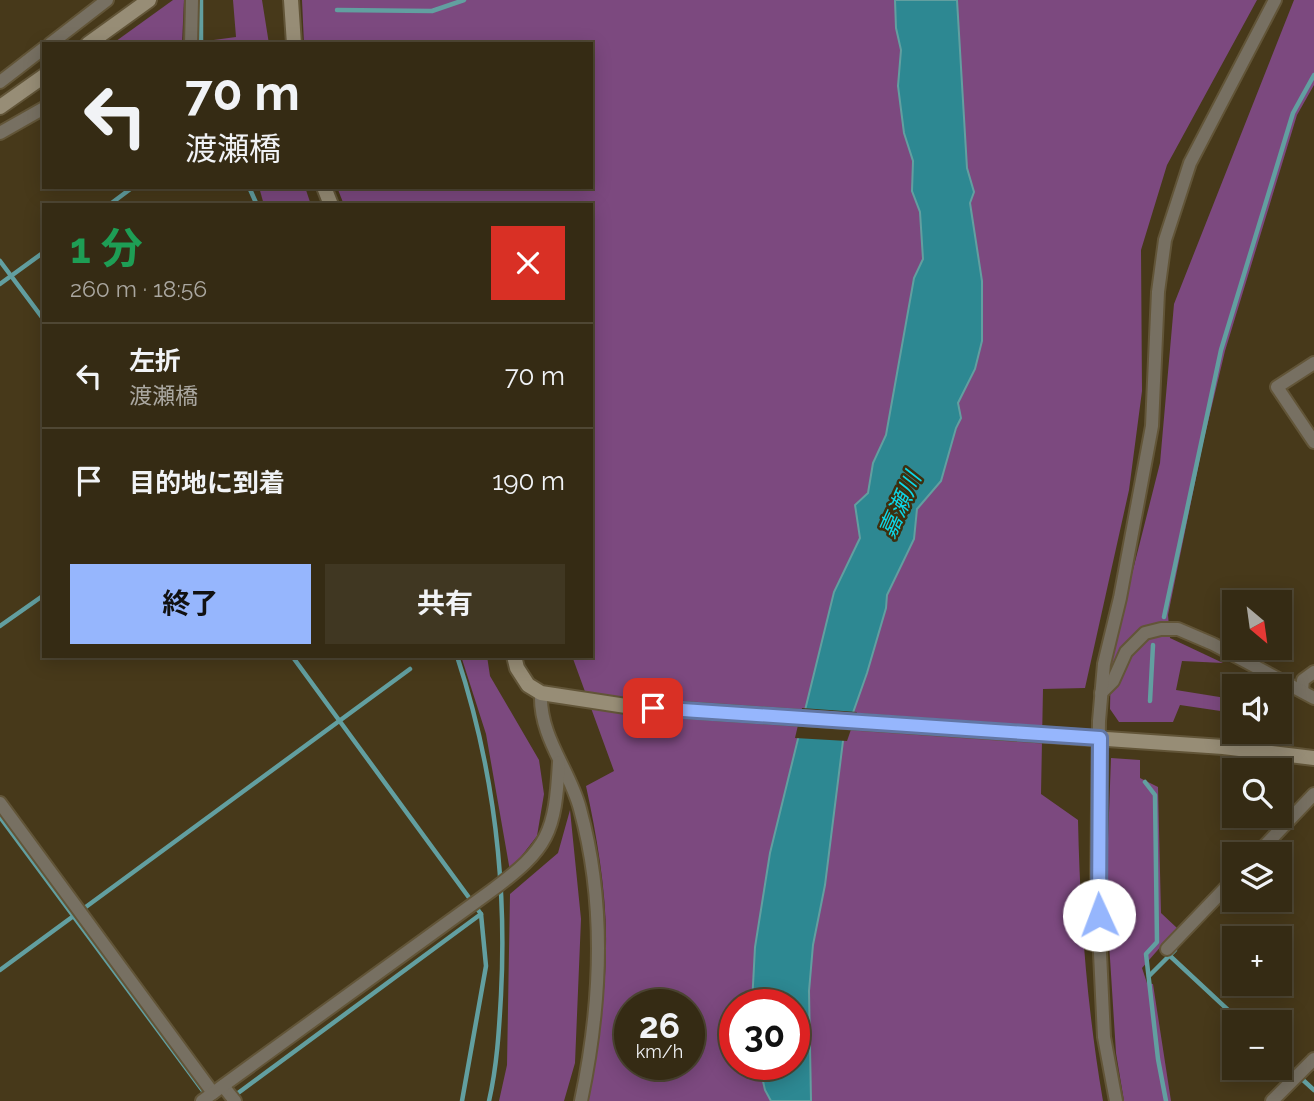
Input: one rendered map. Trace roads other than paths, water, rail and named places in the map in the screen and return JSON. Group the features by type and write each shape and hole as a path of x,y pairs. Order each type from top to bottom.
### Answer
{"main road":[{"path":"90,42 133,6 149,0"},
{"path":"291,0 294,42"},
{"path":"0,107 42,77"},
{"path":"515,658 528,685 541,693 626,706 1223,747 1314,758"}],"street":[{"path":"53,42 107,0"},
{"path":"191,42 192,0"},
{"path":"1116,1101 1104,1037 1093,738 1104,664 1125,572 1152,426 1157,292 1165,240 1190,163 1275,0"},
{"path":"0,82 42,50"},
{"path":"0,133 42,109"},
{"path":"1314,363 1277,387 1314,442"},
{"path":"1101,693 1113,681 1126,652 1145,633 1178,629 1213,644 1308,694"},
{"path":"1308,694 1303,680 1314,672"},
{"path":"541,693 543,718 559,762 579,804 588,837 597,934 596,1011 590,1059 580,1101"},
{"path":"0,803 217,1096 510,877 540,848 550,831 556,802 559,762"},
{"path":"1268,842 1314,794"},
{"path":"1167,949 1222,891"},
{"path":"1272,1101 1314,1059"}],"water":[{"name":"嘉瀬川","path":"895,0 957,0 967,168 974,192 970,203 982,281 982,341 975,369 958,403 961,418 941,481 917,509 914,539 887,595 886,608 867,673 843,741 825,885 813,945 809,989 753,989 755,947 770,853 834,592 860,538 855,505 868,493 873,463 886,435 914,278 923,259 920,212 912,191 913,161 904,133 898,86 901,50 896,28"},
{"path":"810,1046 811,1101 771,1101 763,1080 810,1080"}],"waterway":[{"path":"201,0 201,42"},
{"path":"337,10 432,11 464,0"},
{"path":"1164,617 1221,350 1293,113 1314,75"},
{"path":"112,203 130,189"},
{"path":"250,189 256,203"},
{"path":"0,284 42,253"},
{"path":"0,261 42,317"},
{"path":"0,626 42,596"},
{"path":"1150,701 1153,645"},
{"path":"234,1096 481,914 293,658"},
{"path":"458,658 480,739 495,824 499,866 502,909 501,995 496,1062 489,1101"},
{"path":"0,970 410,669"},
{"path":"1145,782 1155,795 1157,942 1146,954 1158,1059 1166,1101"},
{"path":"0,817 206,1095"},
{"path":"462,1101 486,966 481,914"},
{"path":"1149,976 1175,950"},
{"path":"1169,955 1228,1010"},
{"path":"1303,1080 1314,1090"}]}
